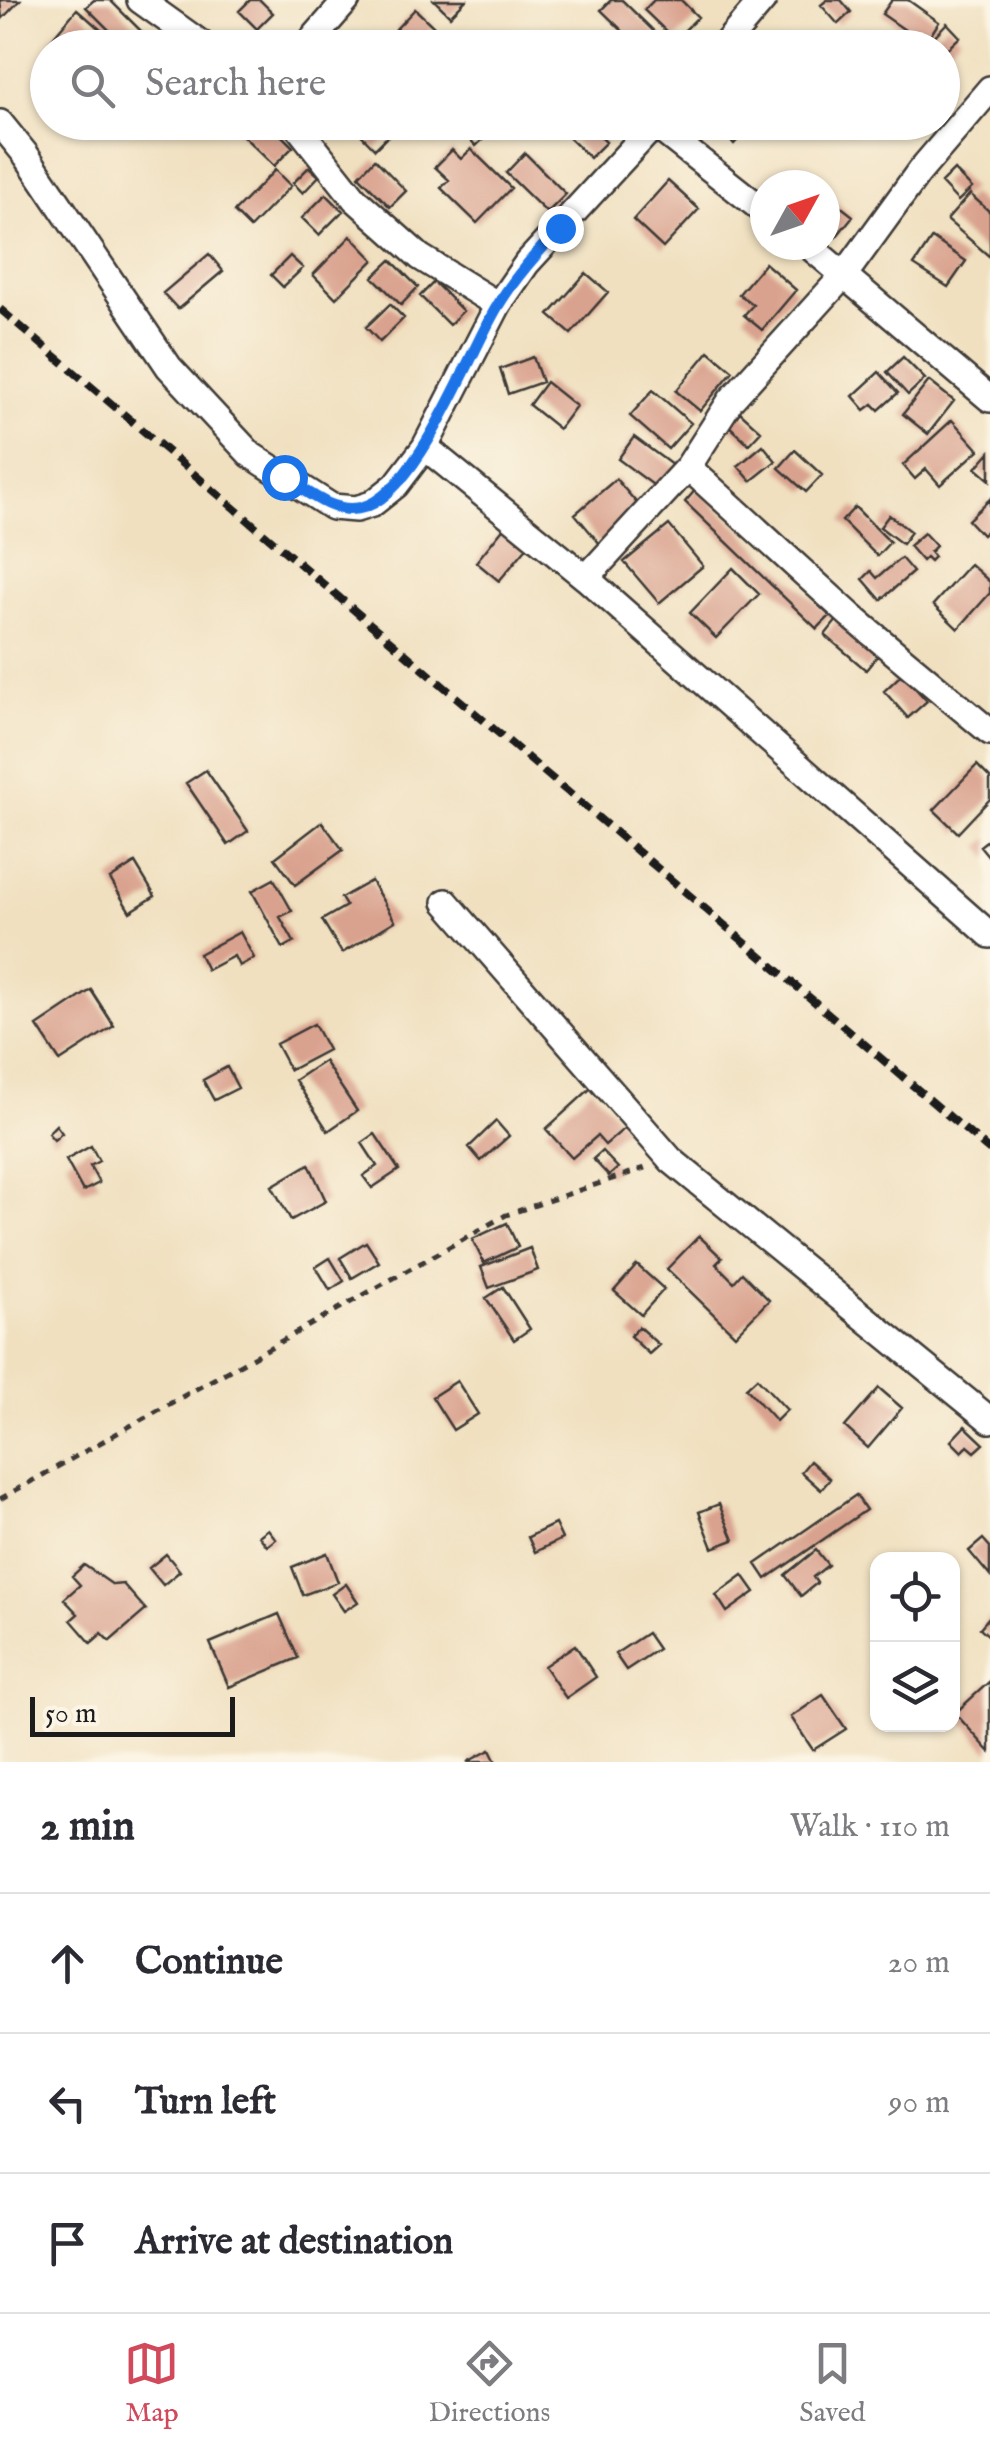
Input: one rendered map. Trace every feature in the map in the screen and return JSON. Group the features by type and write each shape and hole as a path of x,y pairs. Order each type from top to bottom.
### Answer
{"street":[{"path":"140,0 182,30"},
{"path":"320,30 347,0"},
{"path":"737,30 763,0"},
{"path":"960,124 990,89"},
{"path":"0,124 26,155 169,366 250,455 332,507 356,509 372,504 396,484 425,446 498,305 528,263 641,140"},
{"path":"308,140 355,199 420,258 498,305"},
{"path":"676,140 750,200"},
{"path":"586,578 688,467 730,400 844,274 946,140"},
{"path":"827,260 990,399"},
{"path":"425,446 586,578 990,935"},
{"path":"688,467 851,616 990,732"},
{"path":"446,902 672,1160 990,1420"}],"path":[{"path":"0,1499 506,1215 672,1160"}],"building":[{"path":"0,0 20,0 2,19"},
{"path":"94,0 110,0 140,30 109,30 86,7"},
{"path":"250,0 260,0 273,13 257,29 239,11"},
{"path":"434,0 466,0 450,16"},
{"path":"611,0 622,0 653,30 622,30 601,10"},
{"path":"654,0 681,0 698,17 685,30 665,30 644,10"},
{"path":"827,0 841,0 851,12 838,24 821,5"},
{"path":"892,0 908,0 939,22 934,30 905,30 882,14"},
{"path":"77,9 101,30 59,30"},
{"path":"415,9 434,27 431,30 396,29"},
{"path":"247,140 286,140 293,147 274,166"},
{"path":"366,140 384,140 375,149"},
{"path":"571,140 604,140 590,158"},
{"path":"471,149 511,188 477,223 441,188 449,180 435,167 452,150 461,159"},
{"path":"525,153 566,194 547,213 506,173"},
{"path":"375,159 406,191 390,207 359,176"},
{"path":"309,167 319,176 303,193 293,183"},
{"path":"275,170 291,186 250,228 234,212"},
{"path":"954,170 972,188 958,201 941,183"},
{"path":"668,181 699,209 663,248 633,220"},
{"path":"326,194 343,211 319,235 302,218"},
{"path":"970,194 990,212 990,257 947,220"},
{"path":"840,206 853,216 840,232"},
{"path":"351,236 374,260 336,298 313,275"},
{"path":"932,238 966,261 948,287 914,265"},
{"path":"209,254 223,271 178,309 163,293"},
{"path":"290,256 303,268 283,287 271,275"},
{"path":"391,260 418,287 401,305 373,277"},
{"path":"765,263 796,290 762,330 744,315 753,305 739,294"},
{"path":"586,273 608,292 571,334 549,315"},
{"path":"434,282 463,311 449,325 420,296"},
{"path":"390,304 404,318 380,342 366,327"},
{"path":"709,351 733,371 700,411 676,391"},
{"path":"533,357 542,382 508,394 500,369"},
{"path":"903,357 925,379 908,395 887,372"},
{"path":"879,372 898,393 879,410 873,404 865,410 853,396"},
{"path":"929,381 954,401 928,434 903,414"},
{"path":"546,382 576,406 559,429 529,405"},
{"path":"653,390 691,423 668,449 630,416"},
{"path":"740,412 761,431 749,444 728,425"},
{"path":"952,420 979,450 940,485 926,469 915,479 903,465"},
{"path":"634,437 676,468 660,490 618,459"},
{"path":"763,445 776,461 751,481 738,466"},
{"path":"795,450 822,475 806,492 779,468"},
{"path":"990,452 990,480 976,468"},
{"path":"616,479 641,508 600,544 575,514"},
{"path":"697,488 830,616 817,629 685,502"},
{"path":"990,499 990,528 982,535 968,520"},
{"path":"855,507 890,542 877,556 842,521"},
{"path":"889,515 911,532 902,544 880,527"},
{"path":"510,520 534,539 499,581 476,562"},
{"path":"669,525 703,566 659,603 624,562"},
{"path":"924,533 936,546 930,552 934,557 930,561 926,557 922,561 909,546"},
{"path":"901,558 913,572 881,600 863,579 871,571 877,578"},
{"path":"970,564 990,582 990,593 958,629 933,605"},
{"path":"733,568 759,594 716,638 690,613"},
{"path":"837,620 878,655 866,670 825,635"},
{"path":"902,674 927,701 908,718 884,691"},
{"path":"977,765 990,778 990,799 958,833 934,810"},
{"path":"206,770 248,831 228,845 186,783"},
{"path":"322,822 343,850 295,885 275,858"},
{"path":"990,838 990,858 980,846"},
{"path":"135,863 155,896 130,912 110,879"},
{"path":"274,879 292,911 280,917 294,942 283,948 252,891"},
{"path":"371,881 395,921 342,953 322,920 346,906 341,898"},
{"path":"240,932 254,958 239,966 234,956 207,970 199,954"},
{"path":"91,990 114,1026 60,1061 37,1026"},
{"path":"314,1024 328,1050 290,1070 276,1044"},
{"path":"324,1061 357,1111 328,1131 295,1080"},
{"path":"227,1067 238,1088 214,1100 203,1080"},
{"path":"591,1088 626,1127 605,1145 597,1136 572,1158 546,1129"},
{"path":"496,1121 509,1136 481,1161 469,1147"},
{"path":"56,1125 62,1133 54,1140 48,1133"},
{"path":"375,1134 399,1170 372,1188 363,1176 377,1166 362,1143"},
{"path":"91,1146 99,1161 90,1166 99,1183 83,1191 66,1160"},
{"path":"602,1151 618,1168 609,1176 593,1159"},
{"path":"309,1164 326,1201 291,1220 272,1186"},
{"path":"507,1223 518,1247 484,1263 472,1239"},
{"path":"699,1236 722,1258 716,1264 734,1282 742,1273 769,1300 735,1335 667,1269"},
{"path":"366,1242 379,1262 352,1278 340,1258"},
{"path":"530,1248 538,1270 489,1288 481,1267"},
{"path":"330,1258 344,1281 330,1290 316,1267"},
{"path":"637,1265 664,1289 641,1315 614,1291"},
{"path":"503,1287 530,1329 514,1340 486,1298"},
{"path":"639,1327 659,1345 649,1354 630,1336"},
{"path":"757,1378 787,1410 776,1421 746,1388"},
{"path":"457,1381 478,1414 453,1430 432,1397"},
{"path":"879,1388 902,1408 868,1448 845,1427"},
{"path":"965,1426 984,1444 975,1452 968,1446 962,1452 951,1441"},
{"path":"810,1461 830,1479 821,1490 801,1472"},
{"path":"856,1495 866,1510 766,1579 756,1564"},
{"path":"719,1504 734,1540 713,1548 699,1512"},
{"path":"555,1524 562,1539 535,1552 528,1537"},
{"path":"268,1529 276,1539 267,1546 259,1536"},
{"path":"983,1539 990,1547 990,1576 969,1551"},
{"path":"816,1550 828,1565 813,1577 817,1583 801,1596 785,1575"},
{"path":"327,1553 338,1582 303,1595 292,1567"},
{"path":"166,1554 180,1571 163,1585 149,1568"},
{"path":"84,1565 113,1585 123,1584 146,1610 110,1641 102,1633 91,1643 71,1620 78,1614 64,1599 80,1585 72,1576"},
{"path":"743,1575 755,1592 727,1612 716,1595"},
{"path":"346,1584 358,1602 344,1611 332,1594"},
{"path":"279,1614 298,1658 229,1687 210,1643"},
{"path":"990,1616 990,1637 980,1628"},
{"path":"647,1633 658,1649 626,1670 615,1654"},
{"path":"575,1645 596,1677 566,1698 544,1666"},
{"path":"990,1681 990,1752 960,1719 960,1708"},
{"path":"823,1695 846,1729 813,1750 791,1717"},
{"path":"490,1750 496,1762 467,1762"}],"railway":[{"path":"0,309 990,1151"}],"route":[{"path":"284,477 332,507 356,509 372,504 396,484 425,446 498,305 560,228"}]}
